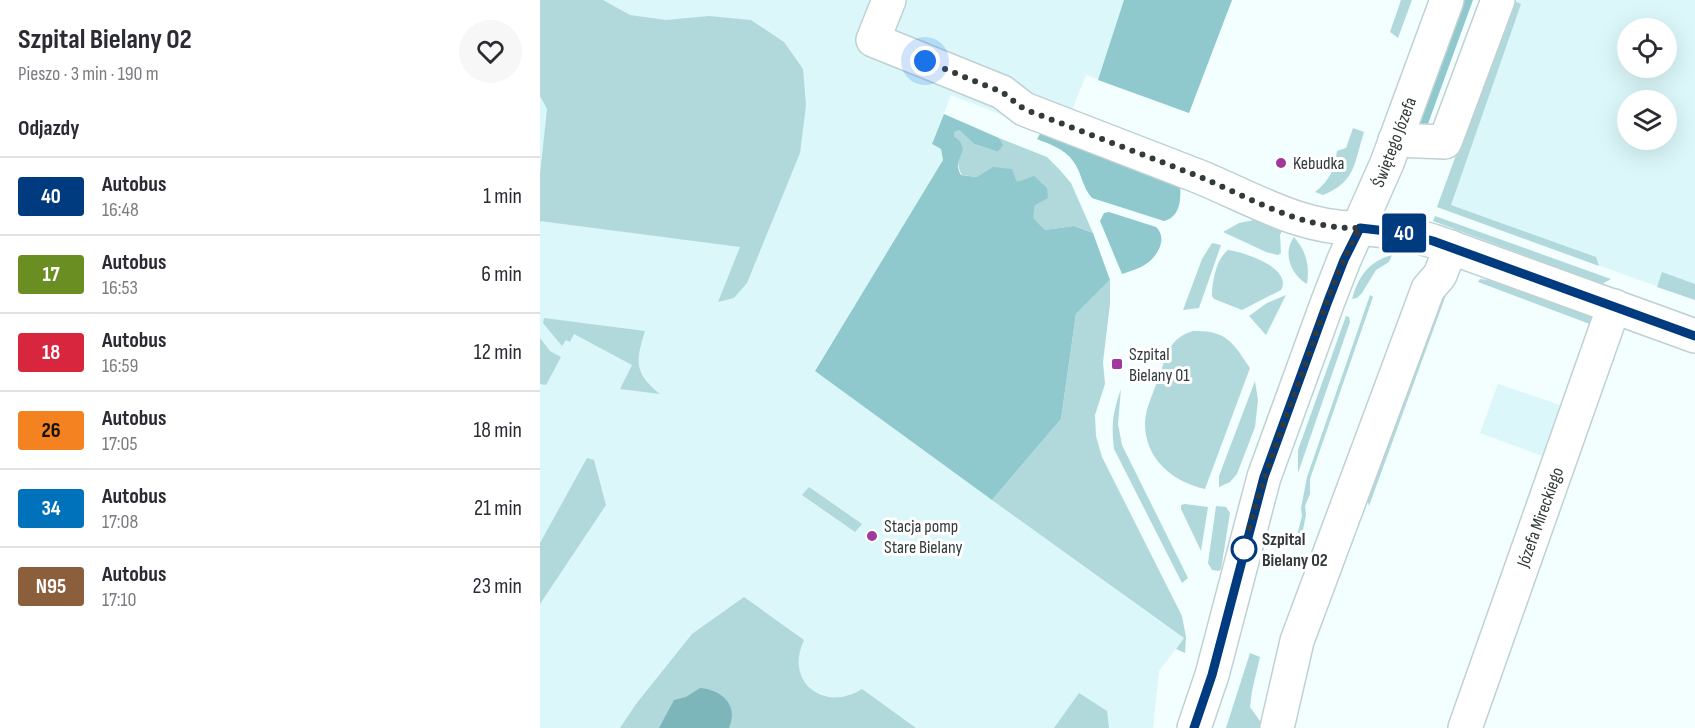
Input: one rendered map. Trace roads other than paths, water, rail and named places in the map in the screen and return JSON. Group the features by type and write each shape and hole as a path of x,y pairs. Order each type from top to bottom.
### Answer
{"street":[{"path":"889,0 873,40 1002,92 1024,109 1190,173 1295,218 1326,226 1404,233 1451,247 1695,336"},
{"name":"Świętego Józefa","path":"1194,728 1212,675 1264,477 1332,290 1360,228 1395,140 1447,0"},
{"path":"1395,140 1446,142 1498,0"},
{"path":"1277,728 1300,633 1428,289 1440,275 1451,247"},
{"name":"Józefa Mireckiego","path":"1465,728 1614,306"}],"place":[{"name":"Kebudka","path":"1281,163"},
{"name":"Szpital Bielany 01","path":"1117,364"},
{"name":"Stacja pomp Stare Bielany","path":"872,536"},
{"name":"Szpital Bielany 02","path":"1244,549"}]}
